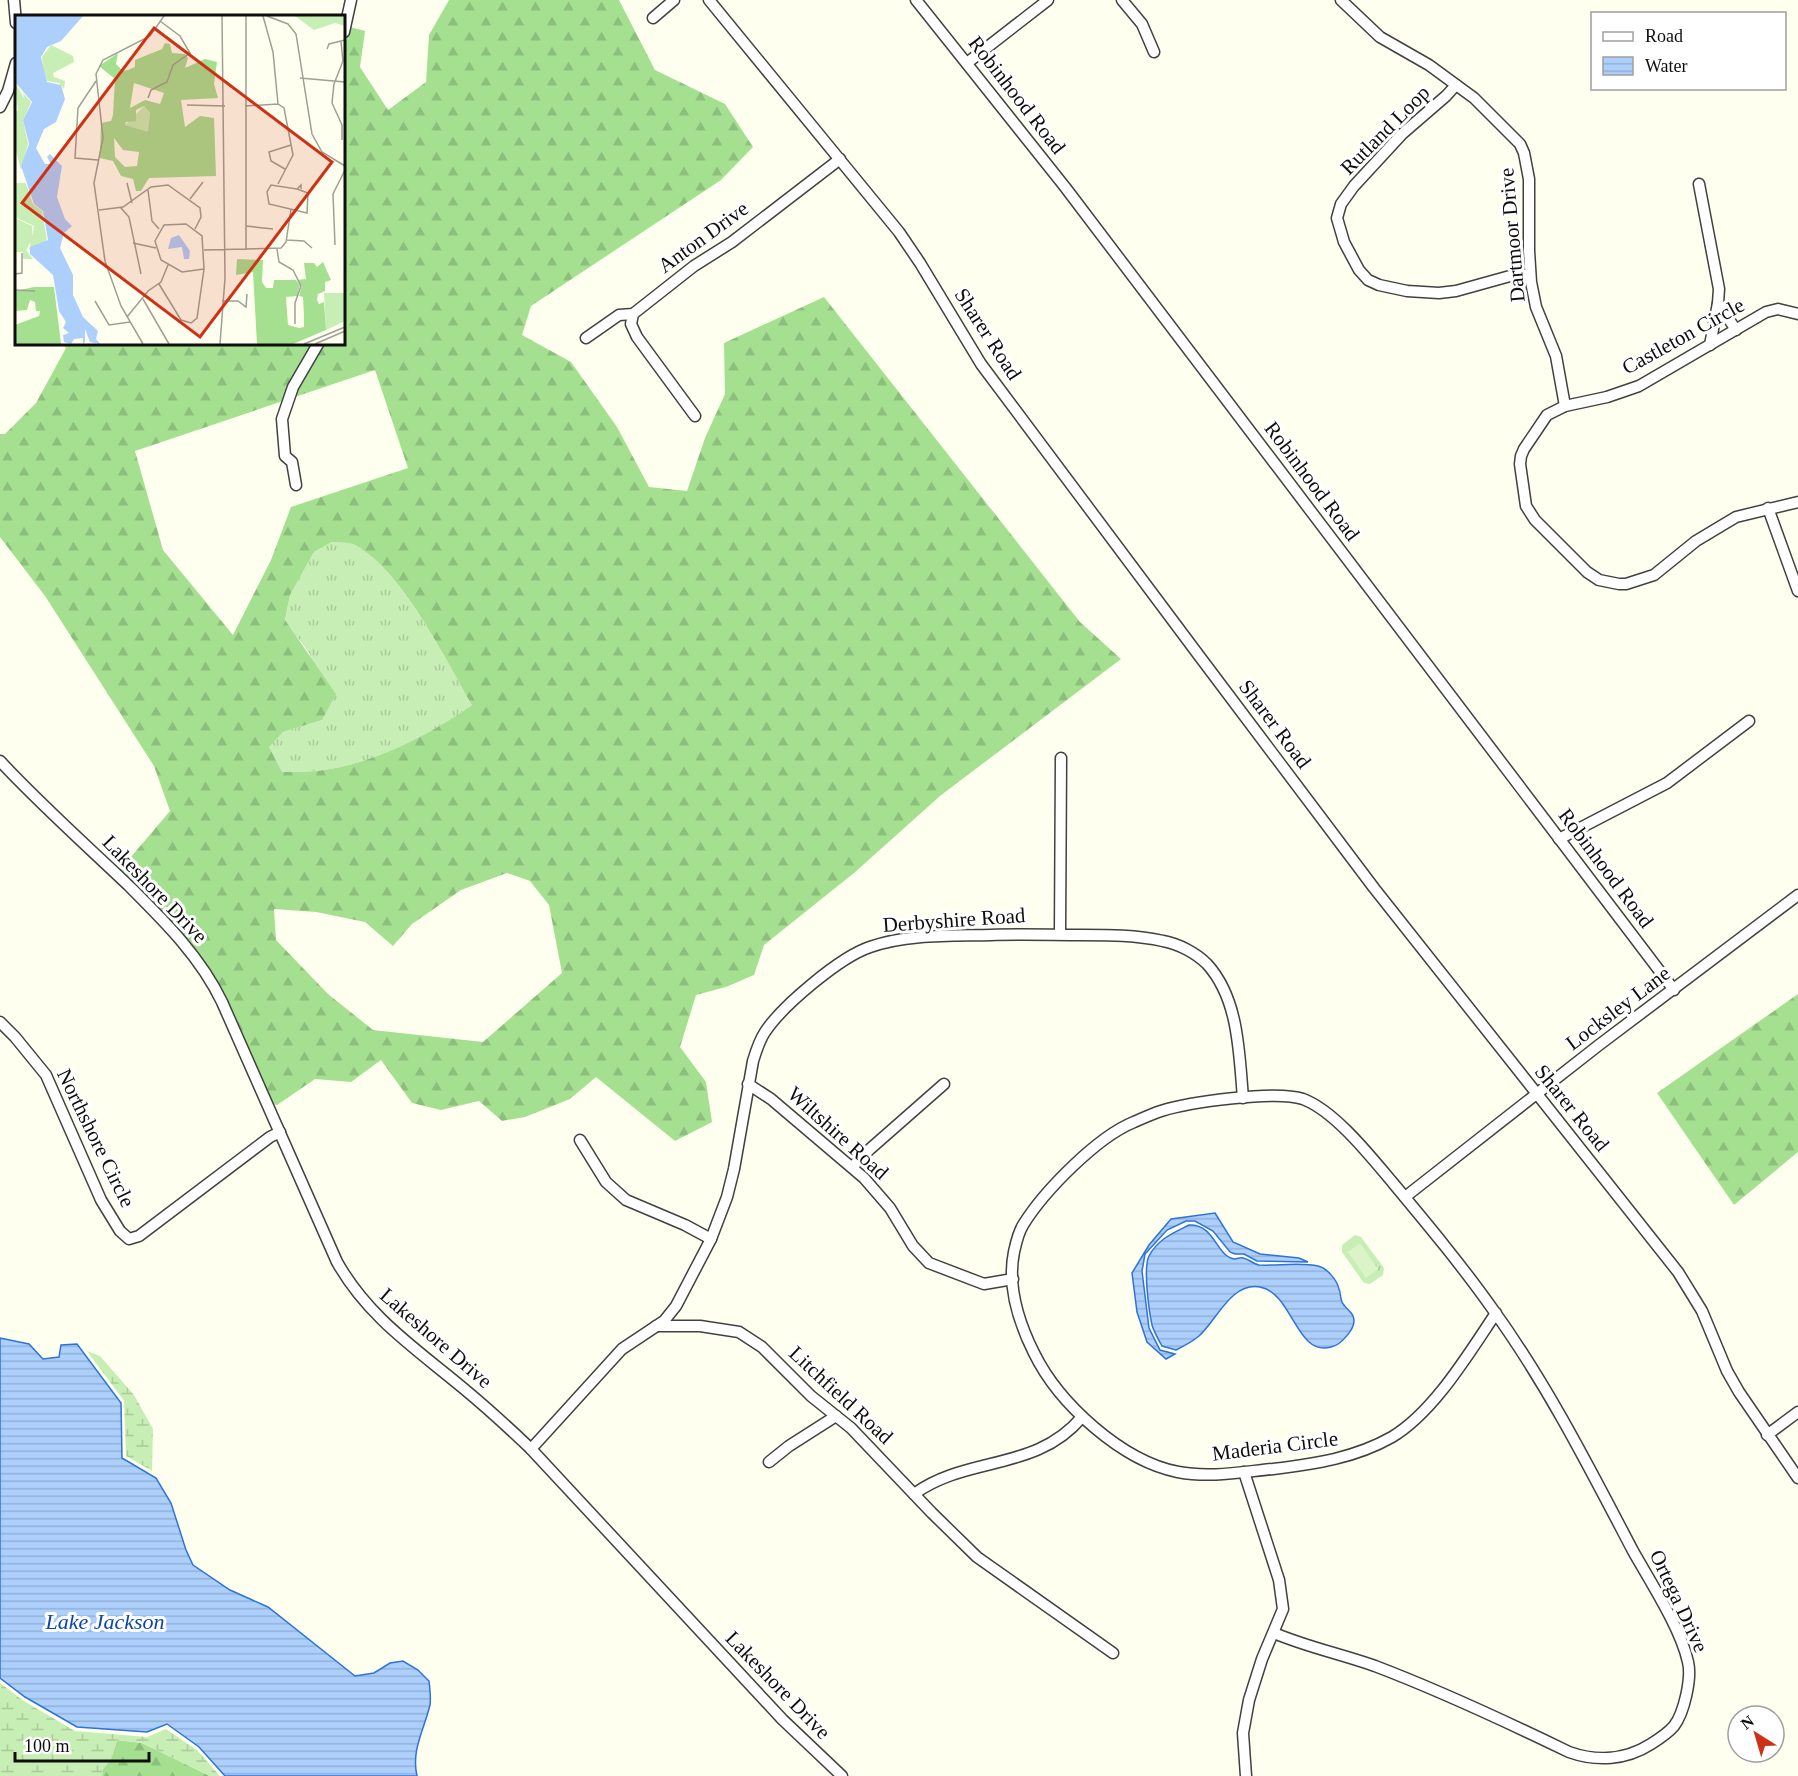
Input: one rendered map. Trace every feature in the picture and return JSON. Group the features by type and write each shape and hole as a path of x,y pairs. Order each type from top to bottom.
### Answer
{"street":[{"path":"14,0 15,15"},
{"path":"345,27 351,0"},
{"path":"653,18 674,0"},
{"name":"Sharer Road","path":"709,0 904,240 969,346 999,389 1374,888 1678,1272 1702,1311 1738,1392 1798,1478"},
{"name":"Robinhood Road","path":"916,0 1079,205 1674,990"},
{"path":"967,63 1048,0"},
{"path":"1122,0 1142,24 1154,52"},
{"name":"Dartmoor Drive","path":"1341,0 1380,37 1429,65 1487,110 1510,133 1524,153 1529,178 1530,275 1536,307 1556,356 1565,406"},
{"path":"0,107 8,91 15,66"},
{"name":"Rutland Loop","path":"1456,86 1389,148 1341,204 1337,218 1344,242 1359,270 1368,280 1399,290 1439,293 1456,291 1510,276 1530,275"},
{"name":"Anton Drive","path":"586,338 619,315 633,314 694,266 732,242 840,159"},
{"path":"1699,184 1719,289 1710,345"},
{"path":"1718,303 1736,330"},
{"name":"Castleton Circle","path":"1798,314 1778,309 1766,312 1638,386 1607,397 1565,406 1547,415 1524,449 1520,464 1526,506 1536,520 1570,557 1599,580 1609,583 1626,584 1654,574 1696,541 1736,518 1798,502"},
{"path":"633,314 631,324 637,337 695,416"},
{"path":"296,485 292,462 285,456 282,419 293,387 317,345"},
{"path":"1768,508 1798,591"},
{"path":"1559,838 1667,783 1749,721"},
{"path":"1060,934 1061,758"},
{"name":"Lakeshore Drive","path":"0,761 150,907 200,963 222,1002 337,1262 361,1299 392,1330 482,1404 531,1449 782,1719 842,1776"},
{"name":"Locksley Lane","path":"1405,1197 1798,895"},
{"name":"Derbyshire Road","path":"655,1326 671,1314 711,1239 727,1197 753,1061 765,1032 822,976 857,952 884,943 916,938 1126,934 1164,941 1190,952 1207,965 1232,1010 1243,1098"},
{"name":"Northshore Circle","path":"0,1022 46,1075 92,1182 120,1231 129,1239 140,1236 280,1132"},
{"name":"Wiltshire Road","path":"748,1084 771,1099 874,1188 890,1208 913,1246 929,1263 984,1284 1013,1279"},
{"path":"852,1167 945,1084"},
{"name":"Maderia Circle","path":"1405,1197 1378,1165 1322,1109 1307,1101 1291,1096 1243,1098 1161,1111 1126,1125 1088,1152 1053,1188 1023,1224 1014,1247 1013,1279 1014,1296 1022,1324 1037,1360 1061,1394 1082,1417 1138,1456 1173,1471 1217,1475 1329,1461 1360,1452 1395,1435 1410,1424 1434,1399 1496,1313"},
{"path":"580,1140 606,1182 626,1200 685,1225 711,1239"},
{"name":"Ortega Drive","path":"1274,1633 1300,1645 1370,1664 1412,1680 1583,1757 1608,1758 1635,1753 1660,1738 1676,1722 1684,1702 1689,1664 1682,1644 1545,1389 1496,1313 1405,1197"},
{"path":"531,1449 622,1349 655,1326"},
{"name":"Litchfield Road","path":"655,1326 700,1326 745,1335 762,1347 811,1396 851,1428 977,1557 1113,1653"},
{"path":"1767,1435 1798,1412"},
{"path":"769,1462 789,1446 836,1416"},
{"path":"914,1494 945,1476 1037,1451 1064,1436 1082,1417"},
{"path":"1244,1472 1283,1597 1283,1609 1262,1659 1244,1720 1243,1751 1246,1776"}],"green space":[{"path":"449,0 619,0 655,70 725,104 753,147 721,180 531,306 522,335 571,362 617,427 649,487 687,491 705,438 725,394 724,343 824,297 1080,622 1121,659 940,796 854,873 764,945 754,975 726,987 696,995 680,1047 706,1082 712,1122 675,1141 596,1077 570,1099 525,1117 502,1121 479,1101 441,1110 412,1103 381,1060 351,1082 315,1079 277,1105 272,1104 233,1013 205,962 176,926 119,871 170,811 154,766 45,596 0,537 0,434 5,434 36,403 66,348 64,345 345,345 345,44 350,27 365,31 360,67 388,110 426,82 429,35","holes":["375,370 408,468 291,507 271,560 233,635 163,550 135,451","332,542 355,545 372,557 389,574 421,617 472,705 420,737 383,754 324,770 282,772 269,747 283,732 322,720 336,694 285,620 290,595 314,552","507,873 530,881 549,905 562,973 483,1042 373,1030 328,994 276,940 274,909 316,912 365,922 393,946 412,924 461,890"]},
{"path":"332,542 355,545 372,557 389,574 421,617 472,705 420,737 383,754 324,770 282,772 268,747 283,732 322,720 310,654 285,621 290,595 314,552"},
{"path":"1798,994 1798,1152 1734,1205 1657,1093"},
{"path":"1355,1235 1361,1237 1384,1268 1383,1275 1370,1284 1364,1283 1342,1252 1342,1245"},
{"path":"1360,1243 1378,1269 1366,1278 1348,1252"},
{"path":"87,1351 100,1356 134,1395 153,1429 152,1471 126,1456 124,1401"},
{"path":"0,1683 24,1701 75,1731 147,1737 166,1729 197,1750 220,1776 210,1776 142,1743 117,1740 102,1776 0,1776"},
{"path":"117,1740 142,1743 210,1776 102,1776"}],"water":[{"path":"1215,1213 1233,1242 1260,1254 1299,1258 1308,1262 1257,1261 1244,1254 1235,1254 1230,1252 1213,1231 1195,1221 1186,1221 1167,1230 1145,1254 1142,1271 1149,1328 1160,1350 1175,1354 1166,1359 1147,1342 1137,1312 1132,1273 1149,1245 1171,1219"},
{"path":"1189,1225 1204,1229 1228,1257 1234,1259 1247,1259 1259,1265 1304,1264 1325,1269 1336,1282 1342,1302 1353,1316 1351,1330 1335,1346 1319,1348 1310,1343 1302,1334 1280,1300 1271,1292 1260,1287 1250,1287 1233,1296 1194,1340 1176,1350 1162,1346 1152,1325 1147,1290 1147,1262 1161,1241"},
{"name":"Lake Jackson","path":"0,1338 29,1344 43,1359 59,1357 61,1345 77,1344 121,1403 122,1458 156,1478 171,1503 193,1565 230,1590 268,1607 355,1676 374,1673 390,1663 403,1661 418,1670 429,1681 430,1705 417,1749 417,1776 225,1776 199,1747 167,1724 147,1732 77,1727 25,1697 0,1678"}]}
